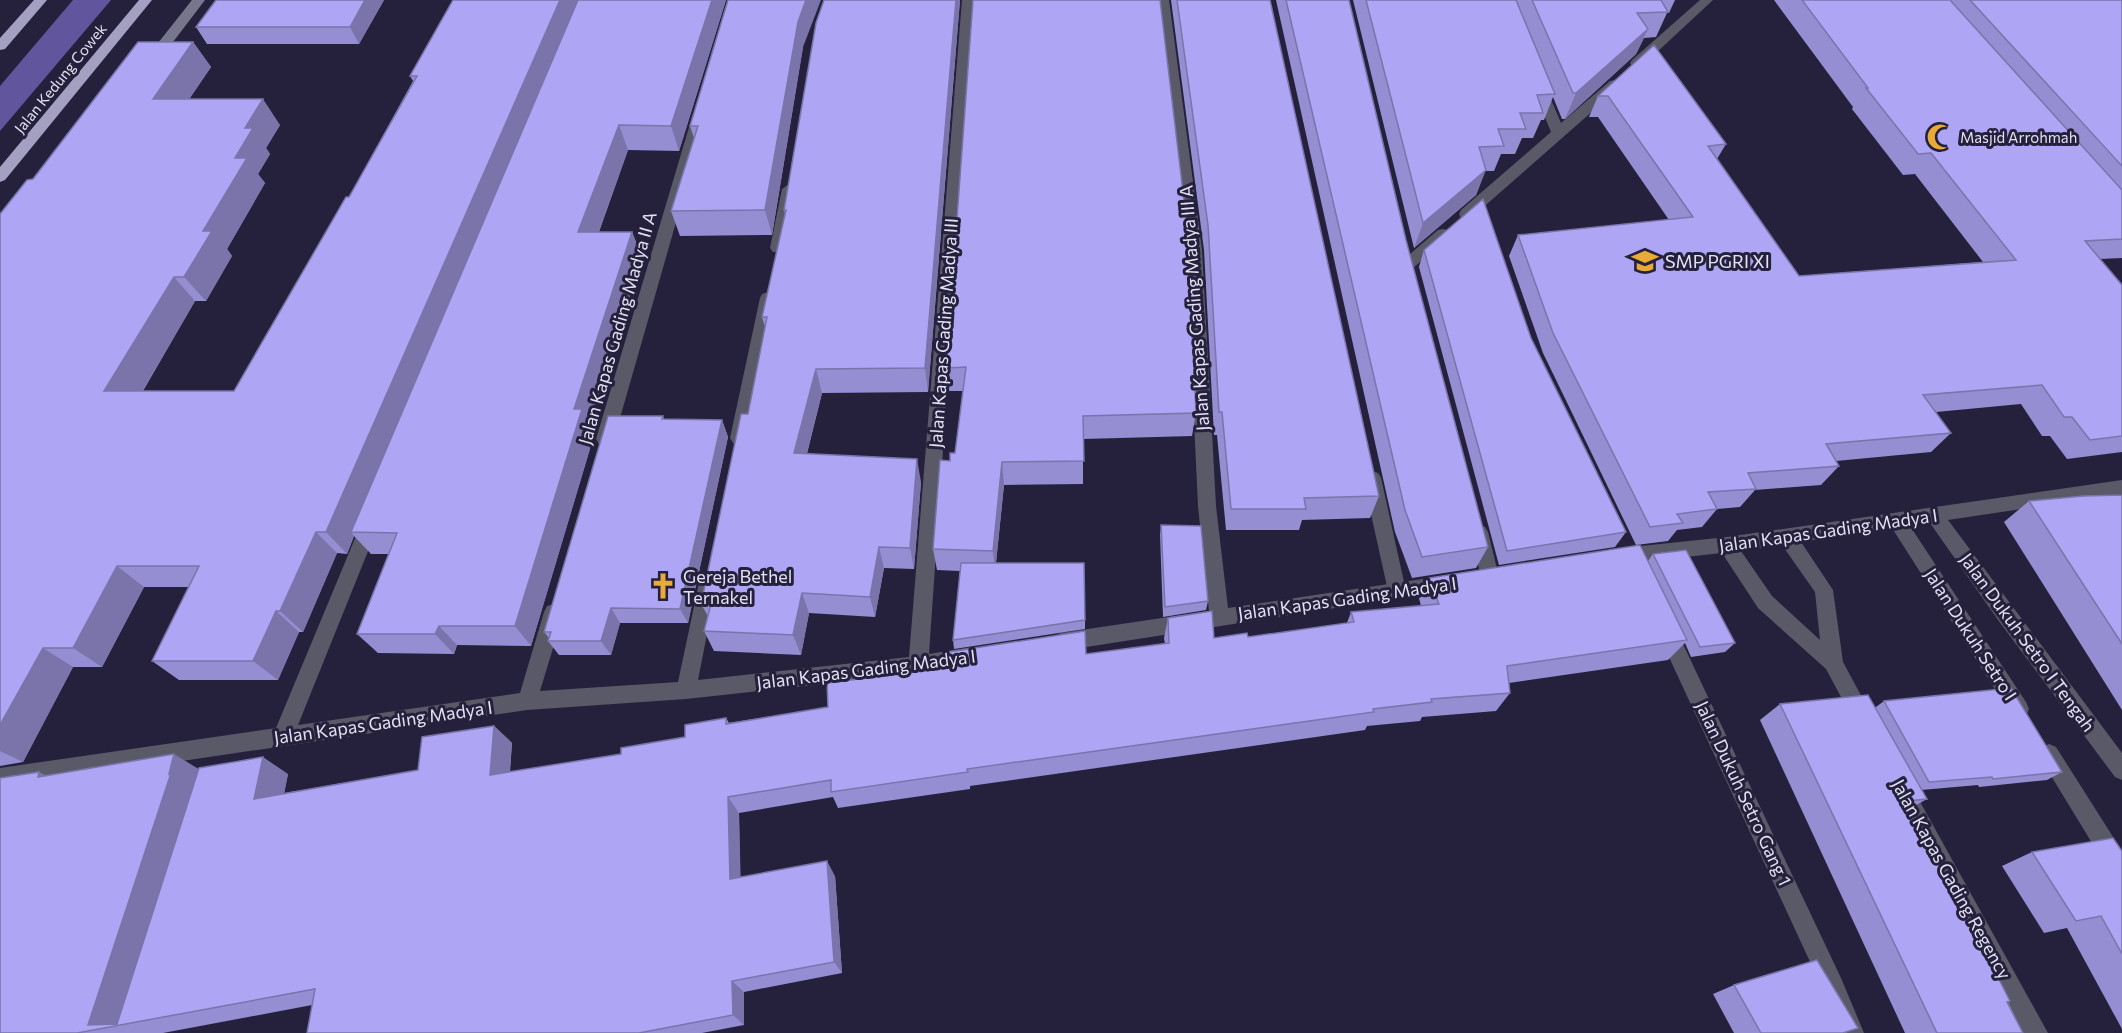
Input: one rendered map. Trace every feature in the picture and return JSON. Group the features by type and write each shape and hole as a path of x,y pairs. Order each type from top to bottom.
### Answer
{"highway":[{"path":"0,46 40,0"},
{"name":"Jalan Kedung Cowek","path":"0,177 146,0"}],"main road":[{"path":"142,73 199,0"}],"street":[{"name":"Jalan Kapas Gading Madya III","path":"918,665 968,0"},
{"name":"Jalan Kapas Gading Madya III A","path":"1163,0 1194,250 1207,506 1219,617"},
{"path":"1408,264 1559,134 1707,0"},
{"path":"1534,72 1559,134"},
{"name":"Jalan Kapas Gading Madya II A","path":"600,455 704,102"},
{"path":"736,452 791,175"},
{"path":"1481,201 1488,222"},
{"path":"1369,462 1396,591"},
{"name":"Jalan Kapas Gading Madya I","path":"1607,559 1628,550 1727,545 1896,519 2121,490"},
{"path":"283,736 378,505"},
{"name":"Jalan Dukuh Setro I Tengah","path":"1934,514 2005,614 2122,770"},
{"path":"1474,516 1490,577"},
{"name":"Jalan Dukuh Setro I","path":"1896,519 2028,723"},
{"path":"1786,535 1824,590 1833,663"},
{"path":"1727,545 1765,602 1833,663 1872,735"},
{"path":"1628,550 1641,577"},
{"path":"686,690 712,566"},
{"name":"Jalan Kapas Gading Madya I","path":"1045,645 1514,573"},
{"path":"527,701 560,591"},
{"name":"Jalan Dukuh Setro Gang 1","path":"1656,609 1809,932 1852,1033"},
{"name":"Jalan Kapas Gading Madya I","path":"0,778 527,701 686,690 918,665 987,654"},
{"path":"2042,742 2122,871"},
{"path":"219,767 226,745"},
{"name":"Jalan Kapas Gading Regency","path":"1889,766 2036,1033"}],"shaded area":[{"path":"73,0 111,0 0,131 0,86"}],"building":[{"path":"216,0 365,0 350,27 196,27"},
{"path":"453,0 560,0 326,532 316,532 280,611 276,611 253,661 152,661 199,566 117,566 73,648 43,648 0,725 0,214 27,180 33,179 138,42 193,42 153,99 263,99 245,128 253,128 235,158 247,158 203,231 212,231 184,277 174,277 104,391 234,391 346,197 349,197 417,76 410,76"},
{"path":"578,0 712,0 671,126 619,125 578,232 632,232 574,409 582,409 515,626 439,626 435,634 357,634 397,533 351,532"},
{"path":"728,0 806,0 798,22 765,210 671,211 698,126 690,126"},
{"path":"824,0 956,0 925,368 816,369 794,453 917,459 910,548 879,547 870,597 802,593 793,635 704,631 711,604 701,604 741,414 748,414 767,317 762,317 786,210 784,210 816,23"},
{"path":"973,0 1160,0 1187,225 1196,413 1083,416 1084,461 1002,462 993,551 933,549 940,460 950,461 950,453 955,453 966,367 946,368"},
{"path":"1177,0 1270,0 1379,496 1304,498 1306,509 1231,509 1222,412 1219,412 1208,225"},
{"path":"1286,0 1349,0 1406,240 1488,547 1422,557 1405,510"},
{"path":"1366,0 1516,0 1555,94 1537,95 1543,113 1520,113 1526,129 1498,129 1504,146 1479,147 1486,170 1423,223"},
{"path":"1532,0 1661,0 1668,12 1637,13 1648,29 1576,93 1573,93"},
{"path":"1802,0 1950,0 2122,190 2122,239 2085,241 2122,285 2122,436 2090,440 2072,417 2064,417 2042,385 1923,395 1951,433 1826,444 1839,466 1748,473 1756,489 1708,492 1717,509 1677,514 1683,523 1650,527 1553,333 1518,235 1693,217 1608,96 1598,96 1654,45 1726,144 1708,146 1799,276 2016,260 1931,153 1918,154 1866,88 1868,88"},
{"path":"1970,0 2122,0 2122,166"},
{"path":"1483,199 1531,338 1626,532 1507,551 1424,250"},
{"path":"608,416 663,416 662,419 722,420 680,609 611,608 601,641 548,641 551,632 544,632"},
{"path":"2122,495 2122,644 2029,501"},
{"path":"1161,525 1201,526 1208,601 1165,607"},
{"path":"1640,545 1687,640 1507,666 1510,693 1431,699 1432,702 1373,709 1374,712 967,769 968,772 831,792 831,780 728,797 730,879 827,861 834,962 732,981 733,1015 639,1033 307,1033 315,989 77,1033 0,1033 0,778 39,772 38,777 174,754 169,774 171,773 88,1025 117,1024 199,768 263,757 254,799 418,770 422,737 494,726 490,775 621,754 621,748 685,737 685,725 726,718 726,724 828,707 827,683 947,668 949,652 1085,631 1086,654 1169,643 1168,618 1212,611 1214,638 1247,633 1248,637 1354,622 1351,612 1439,604 1429,578"},
{"path":"1686,550 1735,643 1700,647 1653,554"},
{"path":"961,563 1084,563 1085,620 953,640"},
{"path":"2011,688 2062,772 1993,779 1992,777 1929,782 1884,701"},
{"path":"1868,695 1927,799 1908,801 2010,1001 2007,1002 2023,1033 1937,1033 1780,704"},
{"path":"2113,838 2122,851 2122,954 2101,916 2076,921 2032,852"},
{"path":"1817,960 1858,1028 1843,1033 1761,1033 1734,985"}],"place":[{"name":"Masjid Arrohmah","path":"1940,137"},
{"name":"SMP PGRI XI","path":"1645,261"},
{"name":"Gereja Bethel Ternakel","path":"663,586"}]}
